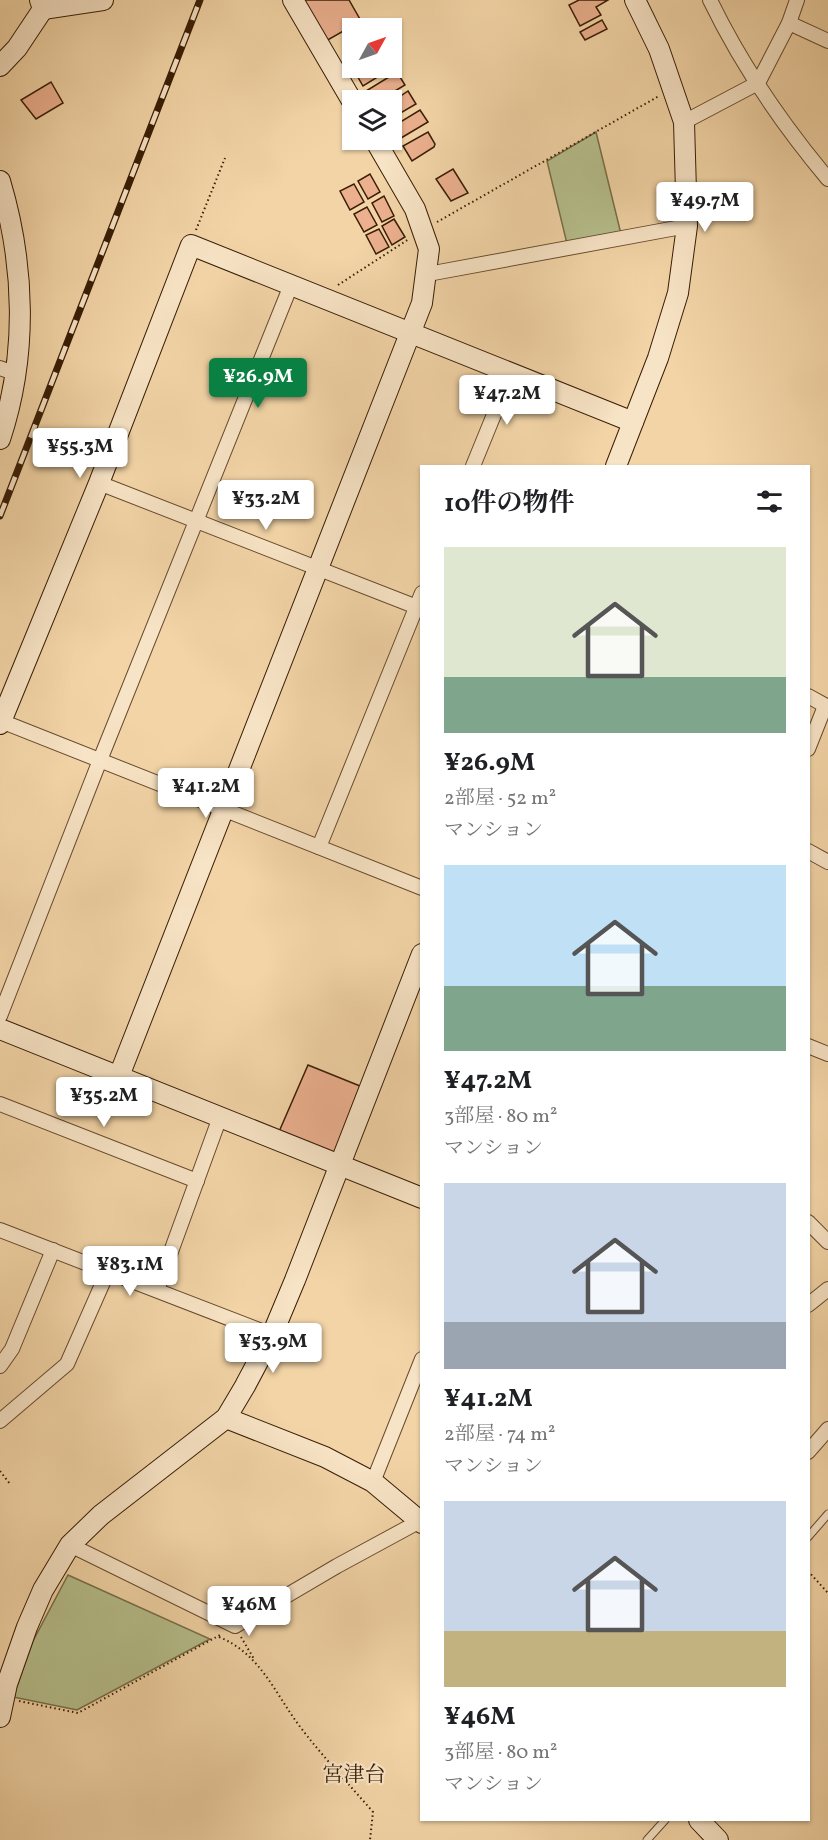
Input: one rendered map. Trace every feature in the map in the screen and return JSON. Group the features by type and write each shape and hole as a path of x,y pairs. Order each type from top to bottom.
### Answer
{"street":[{"path":"0,66 17,48 42,4 104,0"},
{"path":"293,0 346,90"},
{"path":"616,465 658,358 678,293 687,226 684,122 659,49 635,0"},
{"path":"710,0 724,29 792,135 828,179"},
{"path":"684,122 758,83 789,23 797,0"},
{"path":"789,23 828,41"},
{"path":"119,1076 423,303 429,249 415,209 381,150"},
{"path":"0,181 4,213 20,282 0,439"},
{"path":"428,274 687,226"},
{"path":"420,887 1,722 99,483 190,245 633,422"},
{"path":"0,1016 99,760 291,285"},
{"path":"473,465 511,373"},
{"path":"99,483 319,569 420,603 319,847"},
{"path":"810,697 827,706 810,744"},
{"path":"810,851 828,862"},
{"path":"0,1718 7,1684 27,1627 43,1590 70,1545 101,1515 226,1419 272,1335 420,959"},
{"path":"0,1029 420,1197"},
{"path":"810,1048 828,1054"},
{"path":"0,1104 197,1180"},
{"path":"157,1290 220,1117"},
{"path":"810,1224 828,1242"},
{"path":"0,1230 272,1335"},
{"path":"0,1366 12,1349 53,1250"},
{"path":"0,1421 67,1364 108,1271"},
{"path":"810,1303 828,1289"},
{"path":"373,1482 420,1364"},
{"path":"226,1419 325,1457 373,1482 420,1521"},
{"path":"810,1450 828,1429"},
{"path":"70,1545 235,1626 337,1566 420,1523"},
{"path":"700,1821 718,1840"}],"lane":[{"path":"810,1535 828,1514"},
{"path":"647,1840 664,1821"}],"path":[{"path":"321,296 423,230 672,88"},
{"path":"190,245 225,158"},
{"path":"0,1471 10,1484"},
{"path":"810,1573 828,1593"},
{"path":"10,1699 78,1713 235,1626 254,1659 299,1725 373,1812 370,1840"},
{"path":"218,1637 237,1644 254,1659"}],"green space":[{"path":"596,132 622,238 568,248 547,161"},
{"path":"68,1575 210,1639 77,1710 13,1697 33,1641"}],"building":[{"path":"303,0 349,0 359,18 342,18 342,32 326,41"},
{"path":"579,0 608,0 596,7 601,15 580,26 569,5"},
{"path":"602,20 607,29 585,40 580,32"},
{"path":"358,78 376,78 363,86"},
{"path":"387,78 401,78 405,85 397,90 368,90"},
{"path":"51,82 63,103 36,119 21,100"},
{"path":"408,91 416,104 402,112 402,95"},
{"path":"420,110 428,122 402,137 402,121"},
{"path":"428,132 435,144 434,147 412,161 403,146"},
{"path":"453,169 468,193 451,201 436,179"},
{"path":"370,174 380,192 368,199 358,181"},
{"path":"354,184 364,202 350,210 340,191"},
{"path":"384,196 394,216 382,222 372,203"},
{"path":"367,207 377,225 364,232 354,214"},
{"path":"394,219 405,237 392,245 382,226"},
{"path":"379,229 389,247 376,254 366,235"},
{"path":"308,1065 360,1086 334,1153 278,1134"}],"railway":[{"path":"0,516 200,0"}],"district":[{"name":"宮津台","path":"354,1774"}]}
